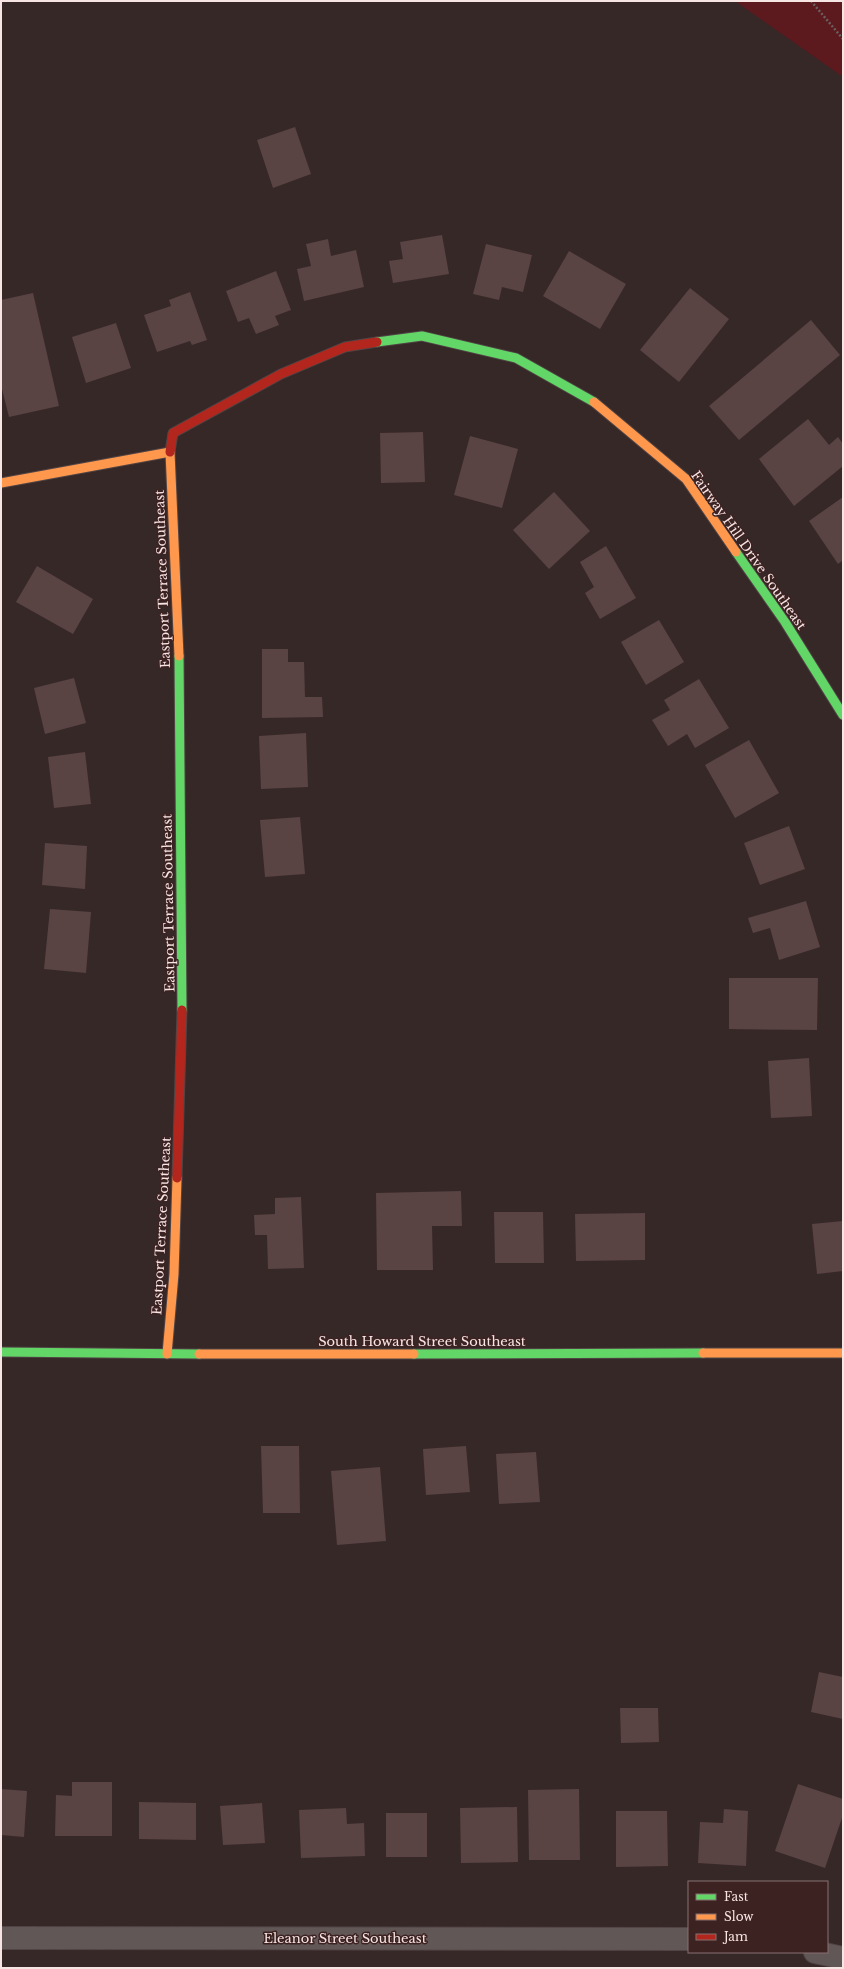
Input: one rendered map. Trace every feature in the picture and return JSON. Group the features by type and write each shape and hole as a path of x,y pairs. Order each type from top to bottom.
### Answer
{"street":[{"name":"Fairway Hill Drive Southeast","path":"170,452 173,433 281,374 345,347 422,336 516,358 598,404 686,479 785,622 843,715"},
{"path":"1,483 170,452"},
{"name":"Eastport Terrace Southeast","path":"167,1354 174,1274 182,1005 179,657 170,452"},
{"name":"South Howard Street Southeast","path":"1,1352 167,1354 843,1353"},
{"name":"Eleanor Street Southeast","path":"1,1938 688,1939"},
{"path":"820,1953 843,1958"}],"path":[{"path":"811,1 843,39"}],"shaded area":[{"path":"735,1 843,1 843,77"}],"building":[{"path":"295,127 311,174 273,188 257,140"},
{"path":"442,235 449,274 393,283 389,261 403,259 400,242"},
{"path":"328,239 331,256 356,250 364,287 304,301 297,269 311,266 306,244"},
{"path":"486,244 532,255 523,292 502,287 499,300 473,294"},
{"path":"569,251 626,284 600,329 543,296"},
{"path":"276,271 291,310 275,316 279,325 256,334 249,318 238,322 226,291"},
{"path":"690,288 729,319 679,382 640,350"},
{"path":"190,292 207,340 192,345 190,341 157,352 144,315 171,306 169,300"},
{"path":"33,293 59,406 9,417 1,385 1,300"},
{"path":"811,320 840,355 739,440 709,406"},
{"path":"116,323 131,368 86,383 72,337"},
{"path":"808,419 829,445 838,437 843,444 843,466 794,506 759,459"},
{"path":"423,432 425,482 381,483 380,433"},
{"path":"470,436 518,449 502,508 454,495"},
{"path":"554,492 590,531 549,569 513,530"},
{"path":"843,497 843,560 838,564 809,521"},
{"path":"606,546 636,598 600,619 585,593 594,587 580,562"},
{"path":"37,566 93,599 73,634 16,602"},
{"path":"659,620 684,662 646,685 621,642"},
{"path":"262,649 288,649 288,662 304,662 305,697 322,697 323,717 262,718"},
{"path":"74,678 86,723 45,734 34,688"},
{"path":"699,679 729,728 695,748 687,734 668,746 652,720 670,710 664,700"},
{"path":"306,733 308,787 261,789 259,736"},
{"path":"749,740 779,793 735,818 705,765"},
{"path":"85,752 91,804 54,808 48,757"},
{"path":"300,817 305,874 265,877 260,820"},
{"path":"789,826 805,869 760,885 744,843"},
{"path":"45,843 87,846 85,889 42,885"},
{"path":"806,901 820,947 779,960 770,928 753,933 748,918"},
{"path":"50,909 91,912 86,973 44,969"},
{"path":"729,978 818,978 817,1030 729,1029"},
{"path":"809,1058 812,1116 771,1118 768,1061"},
{"path":"461,1191 462,1226 432,1226 433,1270 377,1270 376,1193"},
{"path":"301,1197 304,1268 268,1269 267,1235 255,1235 254,1215 275,1214 275,1198"},
{"path":"494,1212 543,1212 544,1263 495,1263"},
{"path":"645,1213 645,1260 576,1261 575,1214"},
{"path":"843,1221 843,1271 817,1274 812,1224"},
{"path":"261,1446 299,1446 300,1513 263,1513"},
{"path":"466,1446 470,1492 426,1495 423,1449"},
{"path":"536,1452 540,1502 499,1504 496,1454"},
{"path":"380,1467 386,1541 337,1545 331,1471"},
{"path":"819,1672 843,1677 843,1719 811,1712"},
{"path":"620,1708 658,1708 659,1742 621,1743"},
{"path":"72,1782 112,1782 112,1836 55,1836 56,1795 72,1796"},
{"path":"798,1784 843,1799 843,1815 825,1868 775,1851"},
{"path":"1,1789 27,1791 24,1837 1,1835"},
{"path":"579,1789 580,1860 529,1860 528,1790"},
{"path":"139,1802 196,1803 196,1840 139,1839"},
{"path":"262,1803 265,1843 223,1845 220,1806"},
{"path":"517,1807 518,1862 461,1863 460,1808"},
{"path":"346,1808 347,1824 364,1823 365,1856 301,1858 299,1810"},
{"path":"724,1809 748,1811 746,1866 698,1863 700,1822 723,1823"},
{"path":"616,1811 667,1811 668,1866 616,1867"},
{"path":"386,1813 427,1813 427,1857 386,1857"}],"traffic: fast":[{"path":"377,342 422,336 516,358 594,402"},
{"path":"736,552 785,622 843,715"},
{"path":"179,656 182,1010"},
{"path":"1,1352 199,1354"},
{"path":"414,1354 703,1353"}],"traffic: slow":[{"path":"594,402 686,479 736,552"},
{"path":"1,483 170,452"},
{"path":"170,452 179,656"},
{"path":"167,1354 174,1274 177,1178"},
{"path":"703,1353 843,1353"},
{"path":"199,1354 414,1354"}],"traffic: jam":[{"path":"170,452 173,433 281,374 345,347 377,342"},
{"path":"177,1178 182,1010"}]}
